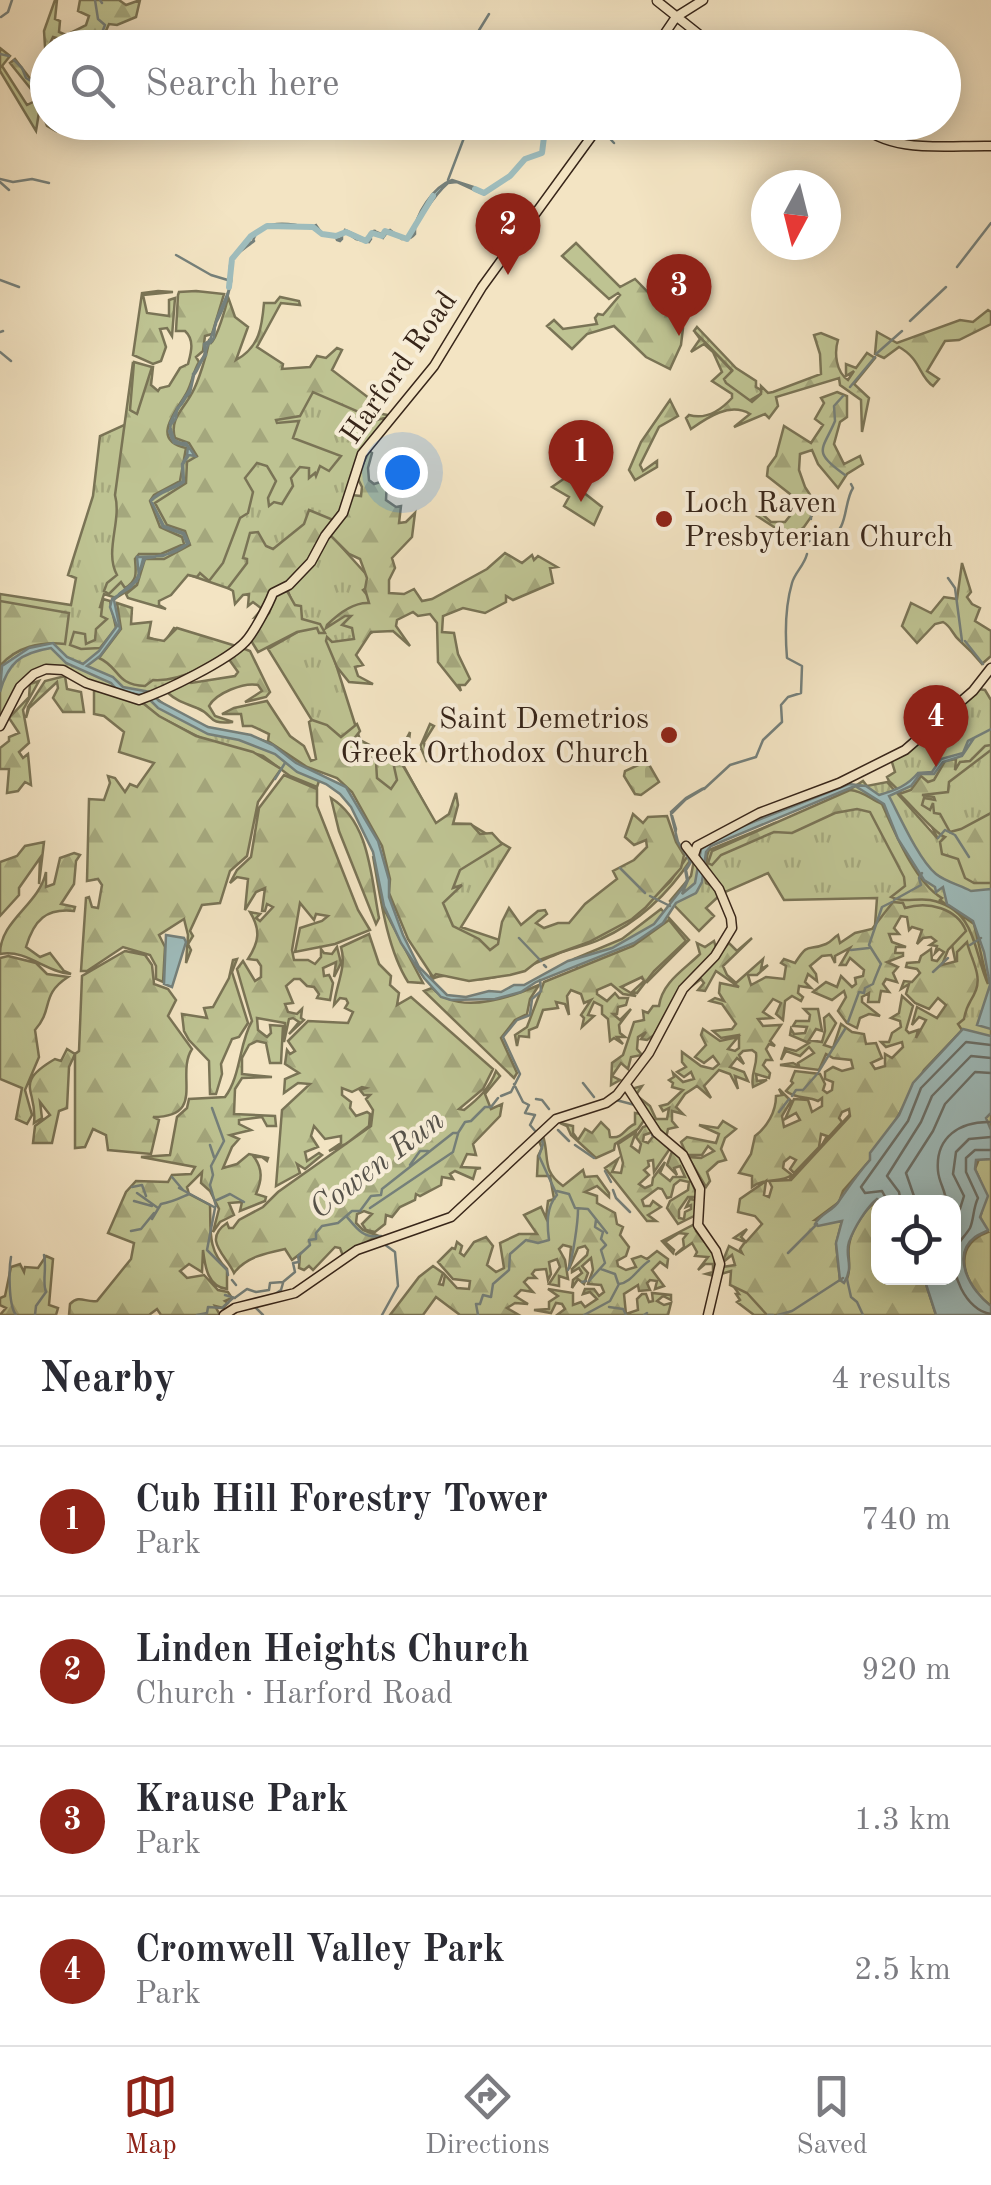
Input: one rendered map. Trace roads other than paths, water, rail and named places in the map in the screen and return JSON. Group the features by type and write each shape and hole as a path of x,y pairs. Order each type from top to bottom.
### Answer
{"main road":[{"path":"656,0 678,12 698,30"},
{"path":"666,30 678,12 703,0"},
{"path":"678,12 692,30"},
{"name":"Harford Road","path":"0,726 19,689 34,674 46,669 66,671 84,682 129,698 149,696 215,663 243,644 266,611 273,593 289,585 310,564 344,510 362,454 432,369 482,288 589,140"},
{"path":"887,140 900,144 991,146"},
{"path":"224,1315 235,1308 295,1293 357,1250 451,1217 560,1116 611,1101 652,1049 685,986 716,956 731,930 732,920 722,896 695,852 759,813 839,784 905,750 974,690 991,668"},
{"path":"626,1085 656,1133 683,1155 700,1189 698,1224 720,1264 708,1315"}],"water":[{"path":"452,180 474,187 481,193 457,182 448,183 416,224 432,195 445,184"},
{"path":"345,230 368,241 375,231 369,242 344,233"},
{"path":"213,338 205,345 206,355 194,375 190,393 179,407 193,374 205,355 204,344"},
{"path":"171,428 175,443 186,443 195,456 189,455 183,464 184,482 151,501 183,481 182,464 188,446 174,443"},
{"path":"154,507 164,526 184,533 189,543 177,551 166,554 187,544 183,534 163,527"},
{"path":"156,556 143,559 139,574 137,557"},
{"path":"119,595 114,600 120,629 100,656 87,666 113,677 123,687 150,692 159,701 208,727 251,735 273,745 296,763 346,787 378,841 389,880 389,897 403,935 419,967 447,995 466,997 501,992 524,985 568,961 612,948 654,924 684,886 685,869 690,863 688,857 691,862 686,870 688,880 682,894 695,883 701,849 728,832 849,784 866,786 879,795 896,789 918,773 932,772 941,759 963,753 968,741 991,729 974,738 962,756 943,762 934,774 920,774 911,786 889,796 917,849 936,874 971,891 991,889 991,1029 977,1025 990,985 973,921 947,904 943,887 936,892 924,880 898,839 884,804 855,786 711,846 696,893 676,903 663,923 634,943 536,982 521,992 495,999 441,997 401,943 384,906 373,852 351,807 326,784 297,772 275,754 239,740 208,734 158,708 146,696 118,691 111,683 66,663 51,648 17,661 0,692 2,666 29,648 53,643 67,657 83,664 99,651 117,626 110,607 112,599"},
{"path":"166,935 184,938 186,942 172,987 164,984"},
{"path":"963,1029 991,1036 991,1113 986,1118 991,1130 991,1159 976,1160 975,1169 988,1196 980,1217 988,1230 968,1245 964,1263 971,1283 991,1306 991,1315 936,1315 926,1285 961,1285 961,1195 871,1195 871,1206 849,1242 849,1271 844,1283 840,1280 836,1243 842,1221 815,1224 870,1160 870,1153 899,1115 913,1083"}],"waterway":[{"path":"1,17 8,12 12,0"},
{"path":"95,0 98,19 105,25 103,30"},
{"path":"479,30 489,14"},
{"path":"0,54 9,56"},
{"path":"14,60 30,80"},
{"path":"448,180 463,140"},
{"path":"475,189 484,193 510,176 525,159 542,153 544,140"},
{"path":"611,140 614,143"},
{"path":"0,179 49,183"},
{"path":"0,182 9,190"},
{"path":"229,287 232,259 251,236 267,226 313,227 322,234 336,236 346,232 366,241 372,233 382,236 385,231 407,239 433,196"},
{"path":"957,267 991,223"},
{"path":"176,255 211,275 231,281"},
{"path":"0,280 19,287"},
{"path":"910,321 946,287"},
{"path":"203,358 216,324"},
{"path":"876,354 902,331"},
{"path":"0,352 11,361"},
{"path":"850,387 875,357"},
{"path":"170,423 186,395"},
{"path":"843,396 834,406 835,421 823,450 827,461 845,475"},
{"path":"169,431 172,439 183,444"},
{"path":"809,546 811,539 828,537 839,529 851,484"},
{"path":"811,509 811,519"},
{"path":"704,789 730,765 756,757 763,740 782,722 781,705 788,697 801,693 802,666 787,658 786,620 792,583 807,554"},
{"path":"141,569 145,558 155,557"},
{"path":"948,578 955,588 962,641"},
{"path":"119,594 137,581"},
{"path":"965,641 983,664"},
{"path":"275,779 285,763"},
{"path":"938,838 945,830 955,835 969,857"},
{"path":"620,868 645,893"},
{"path":"894,900 921,885 922,873"},
{"path":"650,896 670,906"},
{"path":"848,1022 859,992 864,993 873,984 881,964 869,945 882,907 892,902"},
{"path":"519,938 541,961"},
{"path":"970,945 981,938"},
{"path":"851,950 869,948"},
{"path":"933,972 948,958"},
{"name":"Cowen Run","path":"501,1096 511,1092 520,1074 503,1037 517,1020 530,1015 532,999 541,991 540,980"},
{"path":"819,1071 845,1029"},
{"path":"792,1096 818,1073"},
{"path":"583,1083 594,1097"},
{"path":"514,1084 523,1102 529,1105 525,1113 535,1115 530,1125 536,1132"},
{"name":"Cowen Run","path":"236,1297 247,1289 269,1290 270,1283 283,1282 295,1272 293,1263 299,1262 298,1256 310,1245 309,1240 316,1239 322,1226 338,1223 352,1211 360,1211 371,1196 381,1195 382,1189 498,1098"},
{"path":"536,1099 549,1109"},
{"path":"779,1112 789,1099"},
{"path":"616,1100 635,1105"},
{"path":"212,1108 224,1141 211,1166 210,1185 216,1206"},
{"path":"558,1130 569,1141"},
{"path":"370,1208 453,1152 458,1134"},
{"path":"652,1135 665,1143"},
{"path":"478,1315 476,1304 480,1304 483,1295 491,1297 493,1284 509,1270 510,1254 526,1240 549,1240 549,1211 557,1195 539,1156 541,1138"},
{"path":"210,1145 214,1157"},
{"path":"575,1145 594,1158"},
{"path":"410,1165 420,1151 428,1151"},
{"path":"605,1171 611,1182"},
{"path":"172,1177 183,1190"},
{"path":"132,1187 142,1185 146,1196"},
{"path":"179,1188 214,1207"},
{"path":"613,1190 630,1212"},
{"path":"557,1191 569,1194 575,1208 588,1209 607,1233"},
{"path":"137,1193 158,1208"},
{"path":"152,1219 161,1204 189,1194"},
{"path":"217,1200 230,1194 244,1202"},
{"path":"134,1201 152,1206"},
{"path":"215,1208 207,1250 228,1275"},
{"path":"568,1270 578,1209"},
{"path":"131,1231 141,1229 154,1213"},
{"path":"347,1217 365,1234 381,1236"},
{"path":"589,1281 605,1263 601,1250 606,1245 601,1239 603,1232 595,1227 596,1220"},
{"path":"788,1253 817,1224"},
{"path":"382,1315 398,1286 395,1252 384,1244"},
{"path":"35,1315 46,1292 44,1255"},
{"path":"11,1257 10,1295 16,1315"},
{"path":"584,1315 610,1301 619,1284 649,1261"},
{"path":"601,1269 615,1274 618,1283"},
{"path":"778,1315 792,1311 843,1278"},
{"path":"847,1279 851,1297 863,1315"},
{"path":"232,1280 236,1285"},
{"path":"582,1282 586,1281"},
{"path":"275,1294 283,1283"},
{"name":"Cowen Run","path":"225,1295 235,1298"},
{"name":"Cowen Run","path":"197,1315 207,1313 208,1307 222,1308 233,1298"},
{"path":"254,1306 263,1315"},
{"path":"609,1307 623,1309 626,1315"},
{"path":"768,1315 773,1315"}],"place":[{"name":"Linden Heights Church","path":"508,275"},
{"name":"Krause Park","path":"679,336"},
{"name":"Cub Hill Forestry Tower","path":"581,502"},
{"name":"Loch Raven Presbyterian Church","path":"664,519"},
{"name":"Saint Demetrios Greek Orthodox Church","path":"669,735"},
{"name":"Cromwell Valley Park","path":"936,767"}]}
